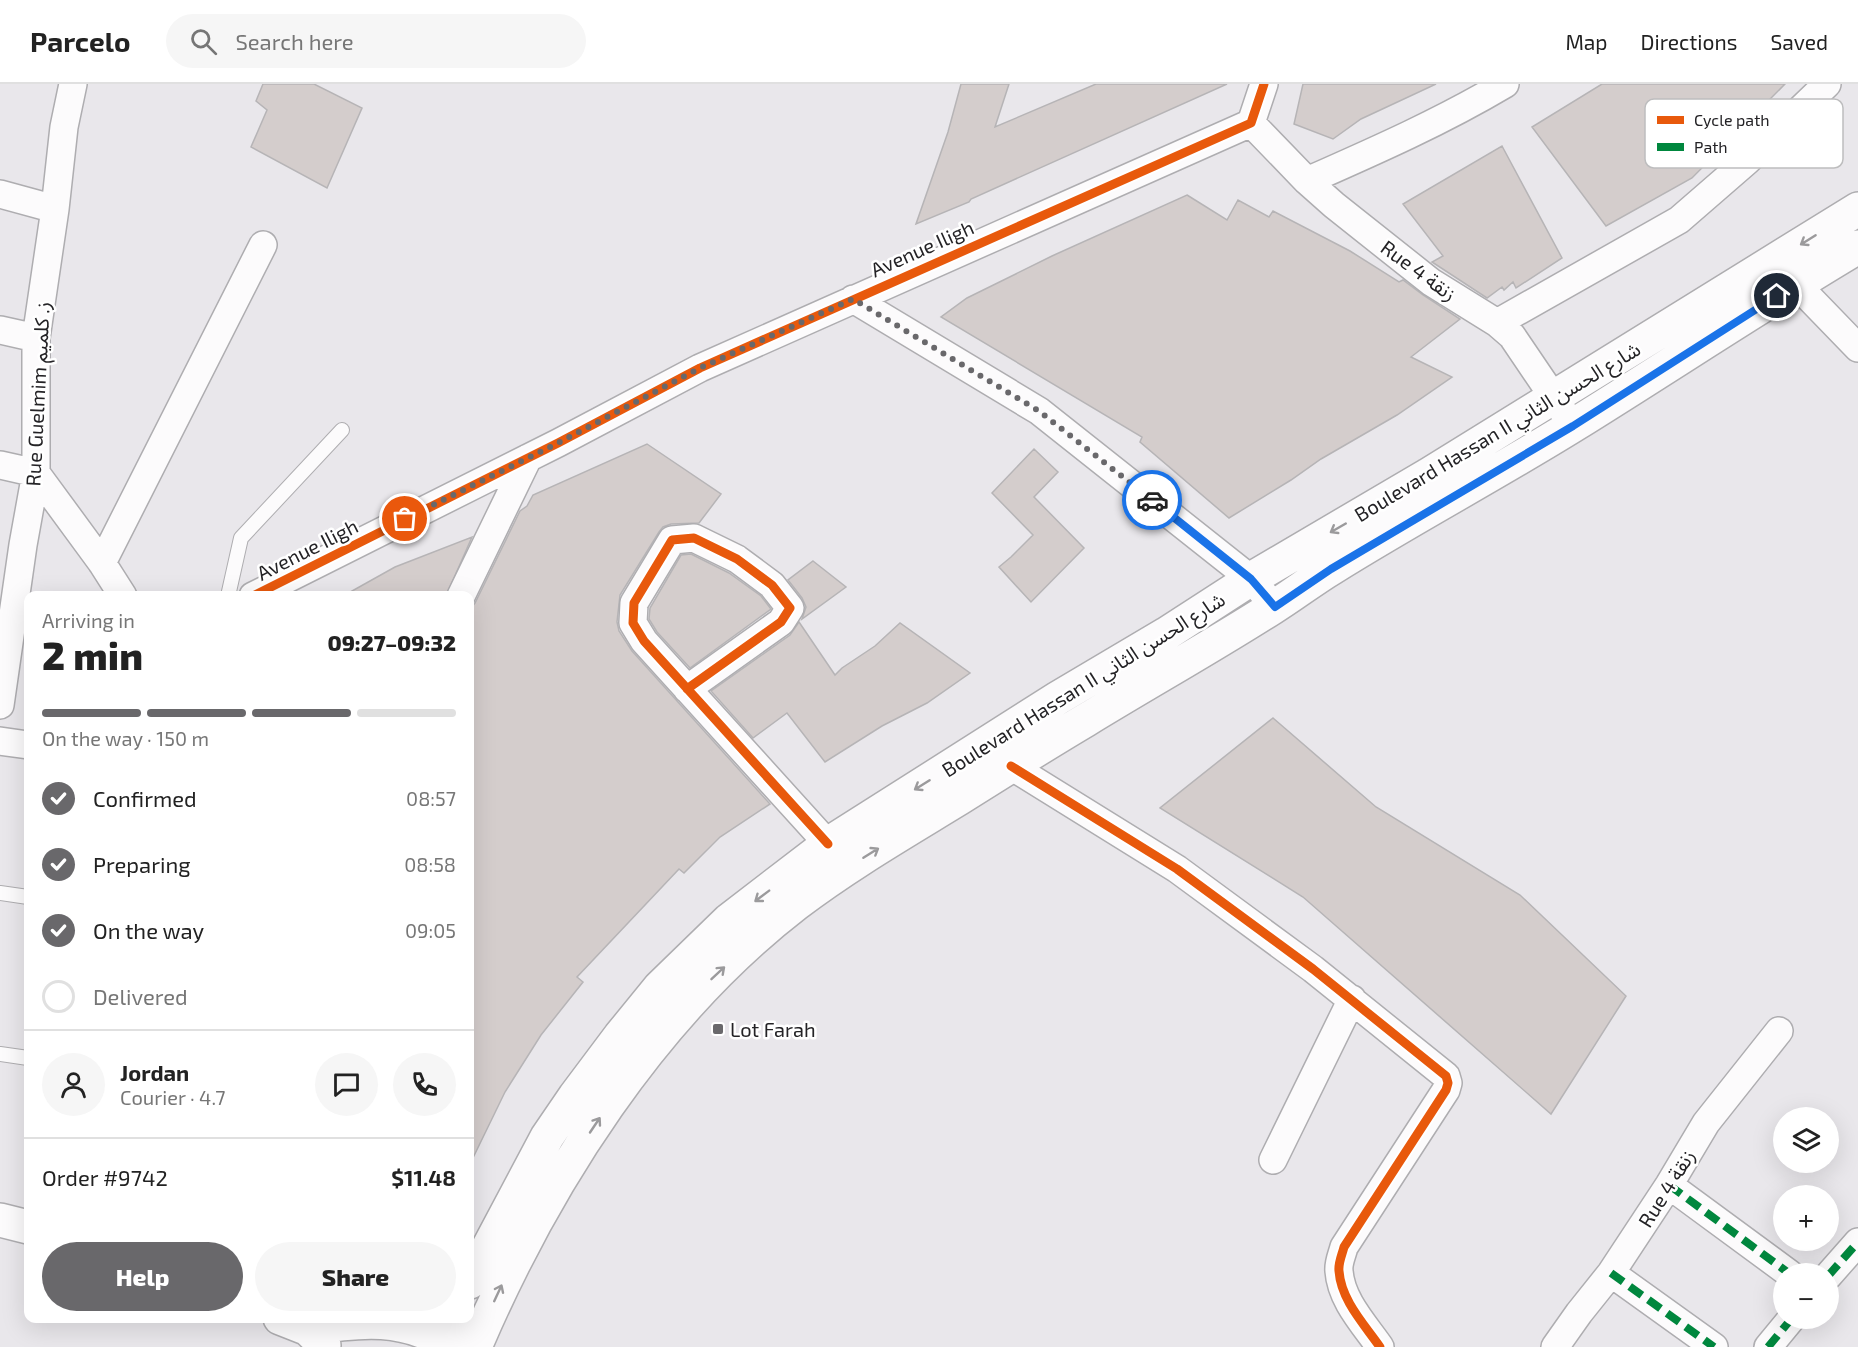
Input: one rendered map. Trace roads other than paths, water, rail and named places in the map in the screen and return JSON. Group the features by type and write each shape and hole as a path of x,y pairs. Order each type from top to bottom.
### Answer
{"main road":[{"name":"Boulevard Hassan II شارع الحسن الثاني","path":"474,1274 547,1137 620,1036 660,987 721,927 828,844 1251,579 1428,475 1858,209"},
{"name":"Boulevard Hassan II شارع الحسن الثاني","path":"475,1347 499,1290 554,1187 604,1112 677,1016 708,982 795,905 845,869 1011,766 1275,607 1331,569 1573,426 1858,247"},
{"path":"0,1220 24,1226"},
{"path":"305,1332 346,1323"},
{"path":"393,1323 447,1338"}],"street":[{"name":"Rue Guelmim ز. كلميم","path":"7,677 36,473 36,338 64,127 73,84"},
{"path":"1251,123 1264,84"},
{"path":"1307,181 1410,135 1470,95 1505,84"},
{"path":"1811,99 1827,84"},
{"name":"Rue 4 زنقة","path":"1251,123 1307,181 1431,282 1497,323 1512,336 1573,426"},
{"name":"Avenue Iligh","path":"263,591 528,458 700,368 1251,123"},
{"path":"1497,323 1679,220 1739,168"},
{"path":"0,195 55,208"},
{"path":"102,563 263,246"},
{"path":"1796,284 1858,348"},
{"path":"853,299 1039,411 1251,579 1275,607"},
{"path":"0,330 36,338"},
{"path":"463,591 528,458"},
{"path":"0,465 36,473 120,591"},
{"path":"687,688 781,622 790,608 772,585 737,559 694,538 672,540 634,603 633,622 644,641 828,844"},
{"path":"0,741 24,744"},
{"path":"1011,766 1177,869 1352,999 1446,1076 1448,1083 1446,1090 1344,1247 1340,1259 1338,1269 1346,1297 1380,1347"},
{"path":"1273,1160 1352,999"},
{"name":"Rue 4 زنقة","path":"1555,1347 1611,1273 1669,1185 1706,1123 1779,1031"},
{"path":"1669,1185 1775,1263"},
{"path":"1839,1264 1858,1242"},
{"path":"1611,1273 1713,1347"},
{"path":"1768,1347 1783,1329"}],"lane":[{"path":"229,591 241,538 342,429"},
{"path":"0,893 24,896"},
{"path":"0,1054 24,1057"}],"place":[{"name":"Lot Farah","path":"718,1029"}]}
